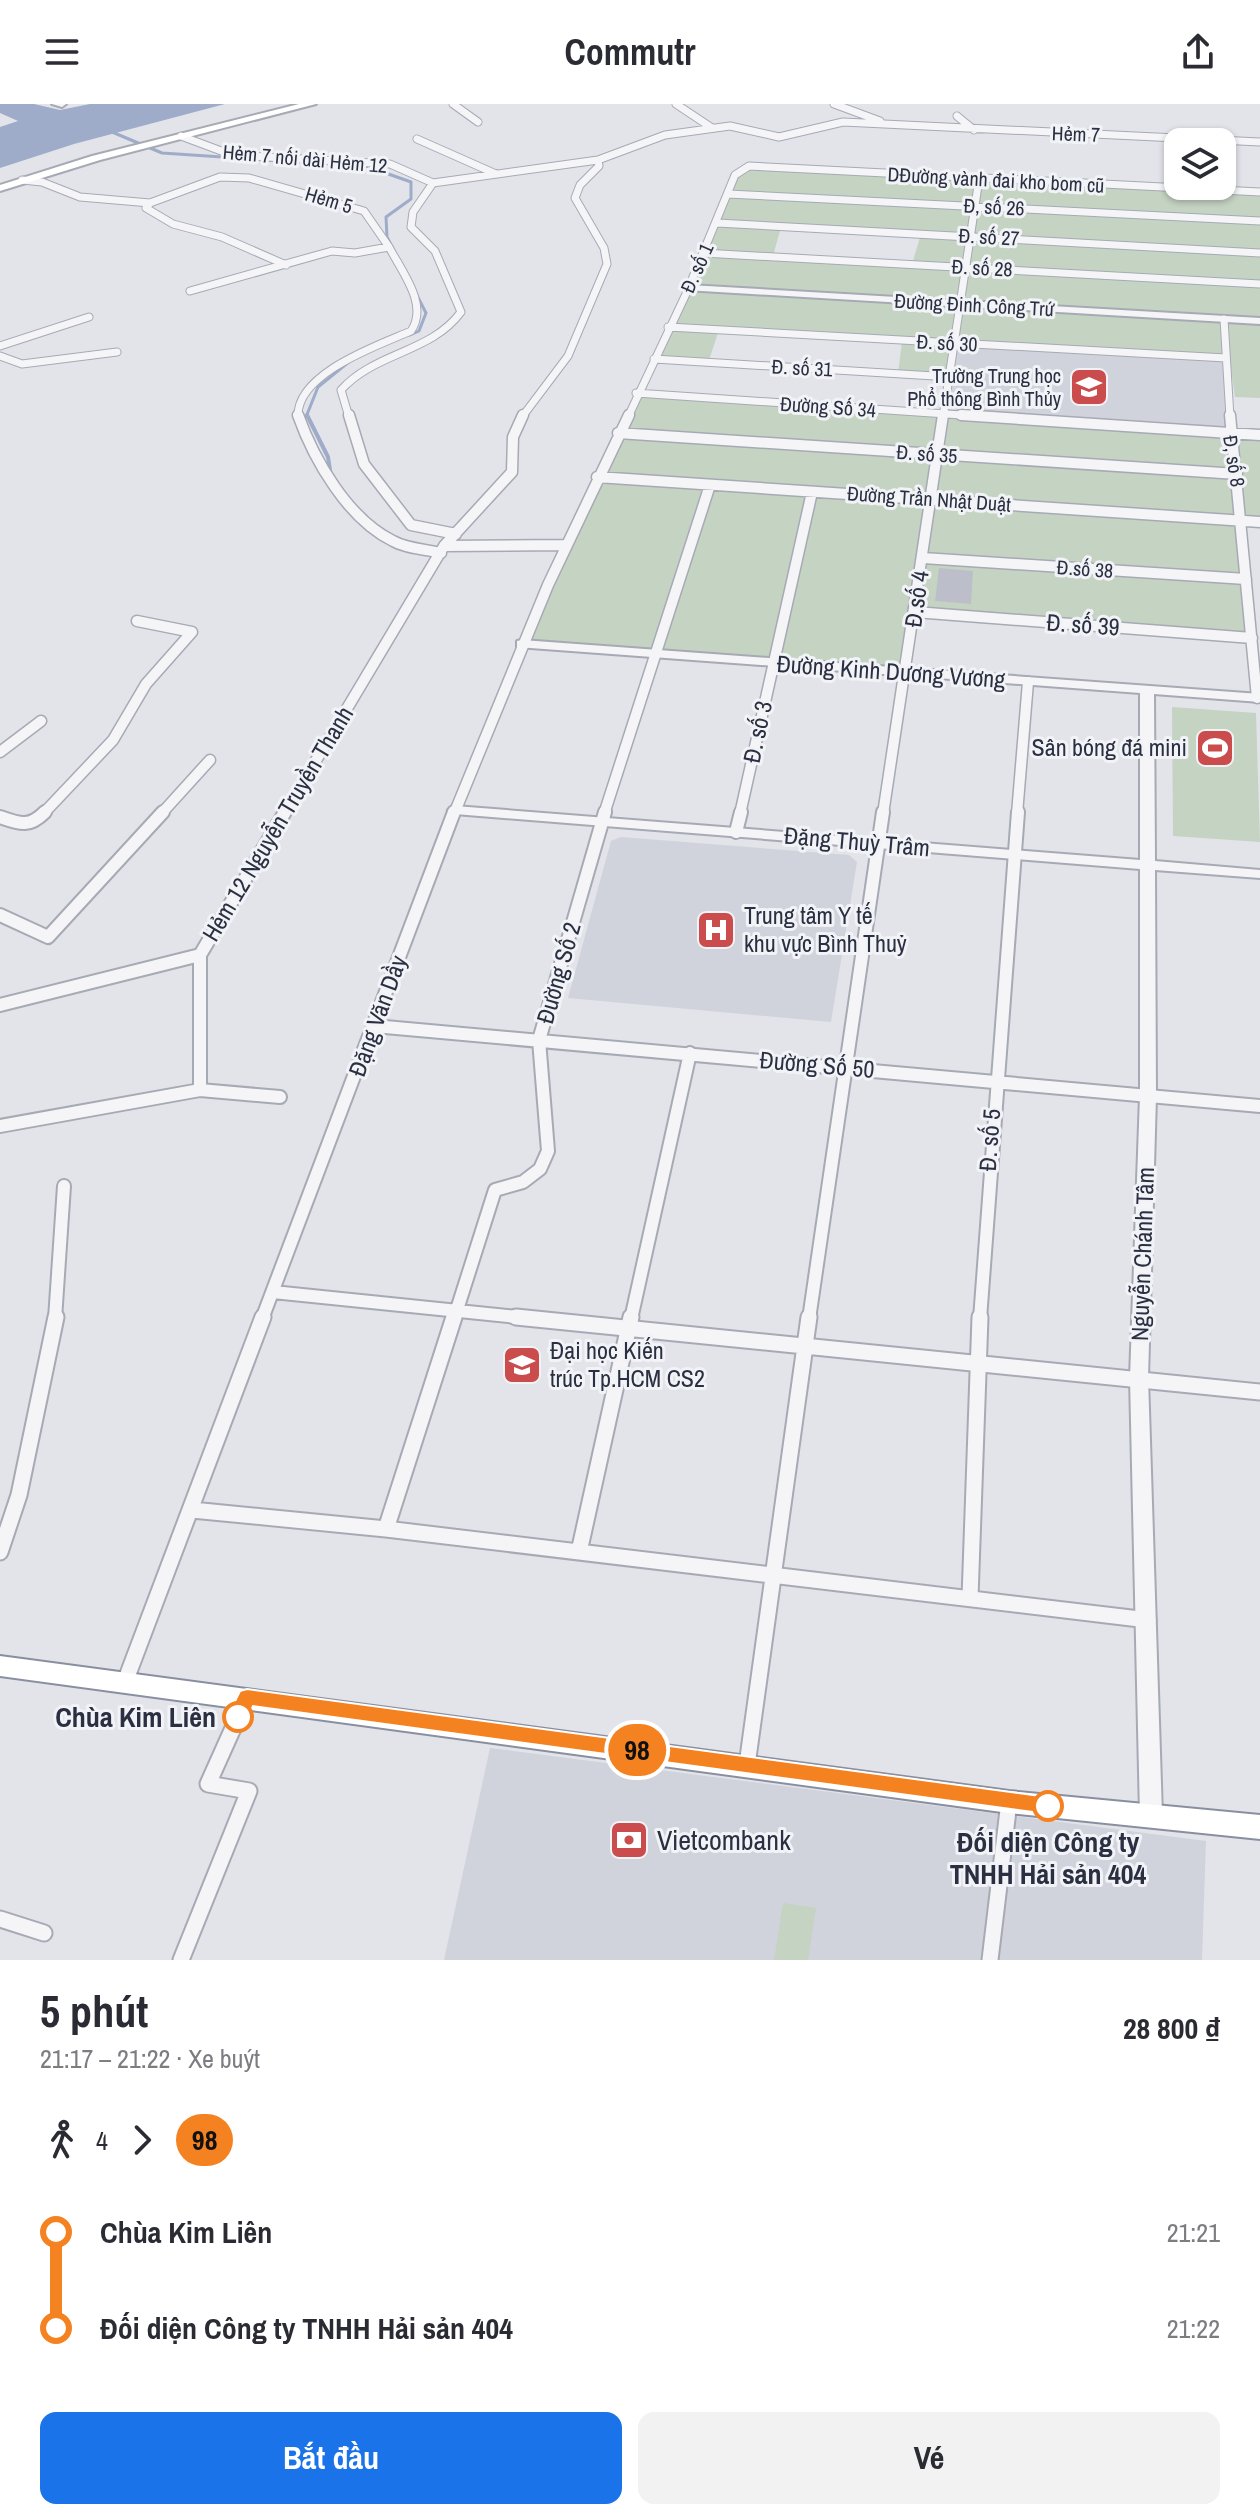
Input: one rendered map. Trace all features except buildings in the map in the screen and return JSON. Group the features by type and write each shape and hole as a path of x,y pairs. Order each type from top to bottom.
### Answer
{"highway":[{"path":"1,1669 247,1697 1009,1802 1260,1827"}],"main road":[{"path":"0,188 129,149 311,104"}],"street":[{"path":"453,104 478,122"},
{"path":"676,104 712,128"},
{"name":"Hẻm 7","path":"834,104 892,125"},
{"path":"957,116 974,130"},
{"name":"Hẻm 7","path":"598,160 639,142 712,128 730,126 772,137 834,122 1260,142"},
{"name":"Hẻm 7 nối dài Hẻm 12","path":"181,136 232,155 390,164 433,183"},
{"path":"417,139 496,174"},
{"path":"442,550 512,472 513,437 520,419 568,356 607,264 604,248 575,198 580,185 599,166 598,160 433,183 413,212 411,227 435,251 461,312 455,324 443,334 376,359 353,373 341,390 364,464 411,525 456,534"},
{"name":"DĐường vành đai kho bom cũ","path":"735,175 749,166 1260,192"},
{"path":"840,171 1162,189"},
{"name":"Đ. số 1","path":"654,359 689,288 735,175"},
{"name":"Hẻm 5","path":"22,180 42,182 80,197 150,203 220,177 249,178 364,211 389,247 355,253 332,251 190,291"},
{"name":"Đ.số 4","path":"747,1765 808,1345 844,1067 979,179"},
{"name":"Đ, số 26","path":"728,194 1260,221"},
{"path":"150,203 146,208 160,218 203,235 218,236 286,265"},
{"name":"Đ. số 27","path":"717,223 1260,253"},
{"path":"389,247 418,304 420,313 417,324 411,331 351,356 328,372 310,386 297,413 329,476 364,517 390,540 442,550 564,545"},
{"name":"Đ. số 28","path":"703,253 1260,284"},
{"name":"Đường Đinh Công Trứ","path":"689,288 1260,321"},
{"path":"0,346 89,317"},
{"name":"Đ, số 8","path":"1224,319 1229,433 1237,474 1258,698"},
{"name":"Đ. số 30","path":"668,327 1226,358"},
{"path":"0,356 22,364 117,352"},
{"name":"Đ. số 31","path":"654,359 951,377"},
{"name":"Đặng Văn Dầy","path":"125,1682 455,810 564,545 654,359"},
{"name":"Đường Số 34","path":"636,393 1260,435"},
{"name":"Đ. số 35","path":"618,433 1237,474"},
{"name":"Đường Trần Nhật Duật","path":"597,477 1260,522"},
{"name":"Đường Số 2","path":"386,1529 495,1190 523,1182 540,1169 548,1151 539,1040 602,821 710,485"},
{"name":"Đ. số 3","path":"736,832 812,492"},
{"name":"Hẻm 12 Nguyễn Truyền Thanh","path":"200,1090 200,955 442,550"},
{"name":"Đ.số 38","path":"923,558 1246,579"},
{"name":"Đ. số 39","path":"915,612 1252,638"},
{"path":"0,817 24,825 35,822 113,740 146,684 192,631 137,621"},
{"name":"Đường Kinh Dương Vương","path":"522,644 906,675 1258,698"},
{"name":"Đ. số 5","path":"970,1598 976,1362 994,1082 1028,682"},
{"name":"Nguyễn Chánh Tâm","path":"1147,692 1148,1096 1139,1378 1151,1815"},
{"path":"0,752 41,721"},
{"path":"0,915 48,937 210,760"},
{"name":"Đặng Thuỳ Trâm","path":"455,810 1260,874"},
{"path":"0,1005 200,955"},
{"name":"Đường Số 50","path":"374,1026 1260,1106"},
{"path":"579,1552 690,1053"},
{"path":"0,1126 200,1090 280,1097"},
{"path":"0,1552 19,1495 58,1305 64,1186"},
{"path":"273,1292 1260,1392"},
{"path":"192,1510 386,1529 1148,1620"},
{"path":"181,1960 249,1791 208,1784 247,1697"},
{"path":"990,1960 1009,1802"},
{"path":"0,1919 44,1933"}],"shaded area":[{"name":"Trường Trung học Phổ thông Bình Thủy","path":"958,345 1224,360 1230,432 947,414"},
{"name":"Trung tâm Y tế khu vực Bình Thuỷ","path":"621,837 849,855 857,862 831,1022 568,998 611,841"},
{"path":"490,1748 1206,1841 1202,1960 444,1960"}],"green space":[{"path":"749,166 1164,187 1164,200 1236,200 1236,191 1260,192 1260,398 1235,397 1226,332 1226,358 955,343 951,377 898,374 902,341 719,330 708,363 654,359 735,175","holes":["781,227 921,234 912,264 773,256"]},
{"path":"636,393 1260,436 1260,522 1243,520 1247,635 916,610 906,675 523,644"},
{"name":"Sân bóng đá mini","path":"1172,707 1256,713 1260,842 1173,836"},
{"path":"783,1903 816,1908 808,1960 774,1960"}],"water":[{"path":"0,104 34,104 60,110 90,104 225,104 74,144 0,168 0,127 18,121 0,113"}],"waterway":[{"path":"112,132 162,153 281,161"},
{"path":"363,165 411,182 411,199 386,217 387,237 426,313 419,331 410,335"},
{"path":"306,417 318,387 350,361"},
{"path":"307,415 328,457 330,470"}],"bus line":[{"name":"98","path":"238,1717 247,1697 1048,1806"}],"place":[{"name":"Trường Trung học Phổ thông Bình Thủy","path":"1089,387"},
{"name":"Sân bóng đá mini","path":"1215,748"},
{"name":"Trung tâm Y tế khu vực Bình Thuỷ","path":"716,930"},
{"name":"Đại học Kiến trúc Tp.HCM CS2","path":"522,1365"},
{"name":"Chùa Kim Liên","path":"238,1717"},
{"name":"Đối diện Công ty TNHH Hải sản 404","path":"1048,1806"},
{"name":"Vietcombank","path":"629,1840"}]}
